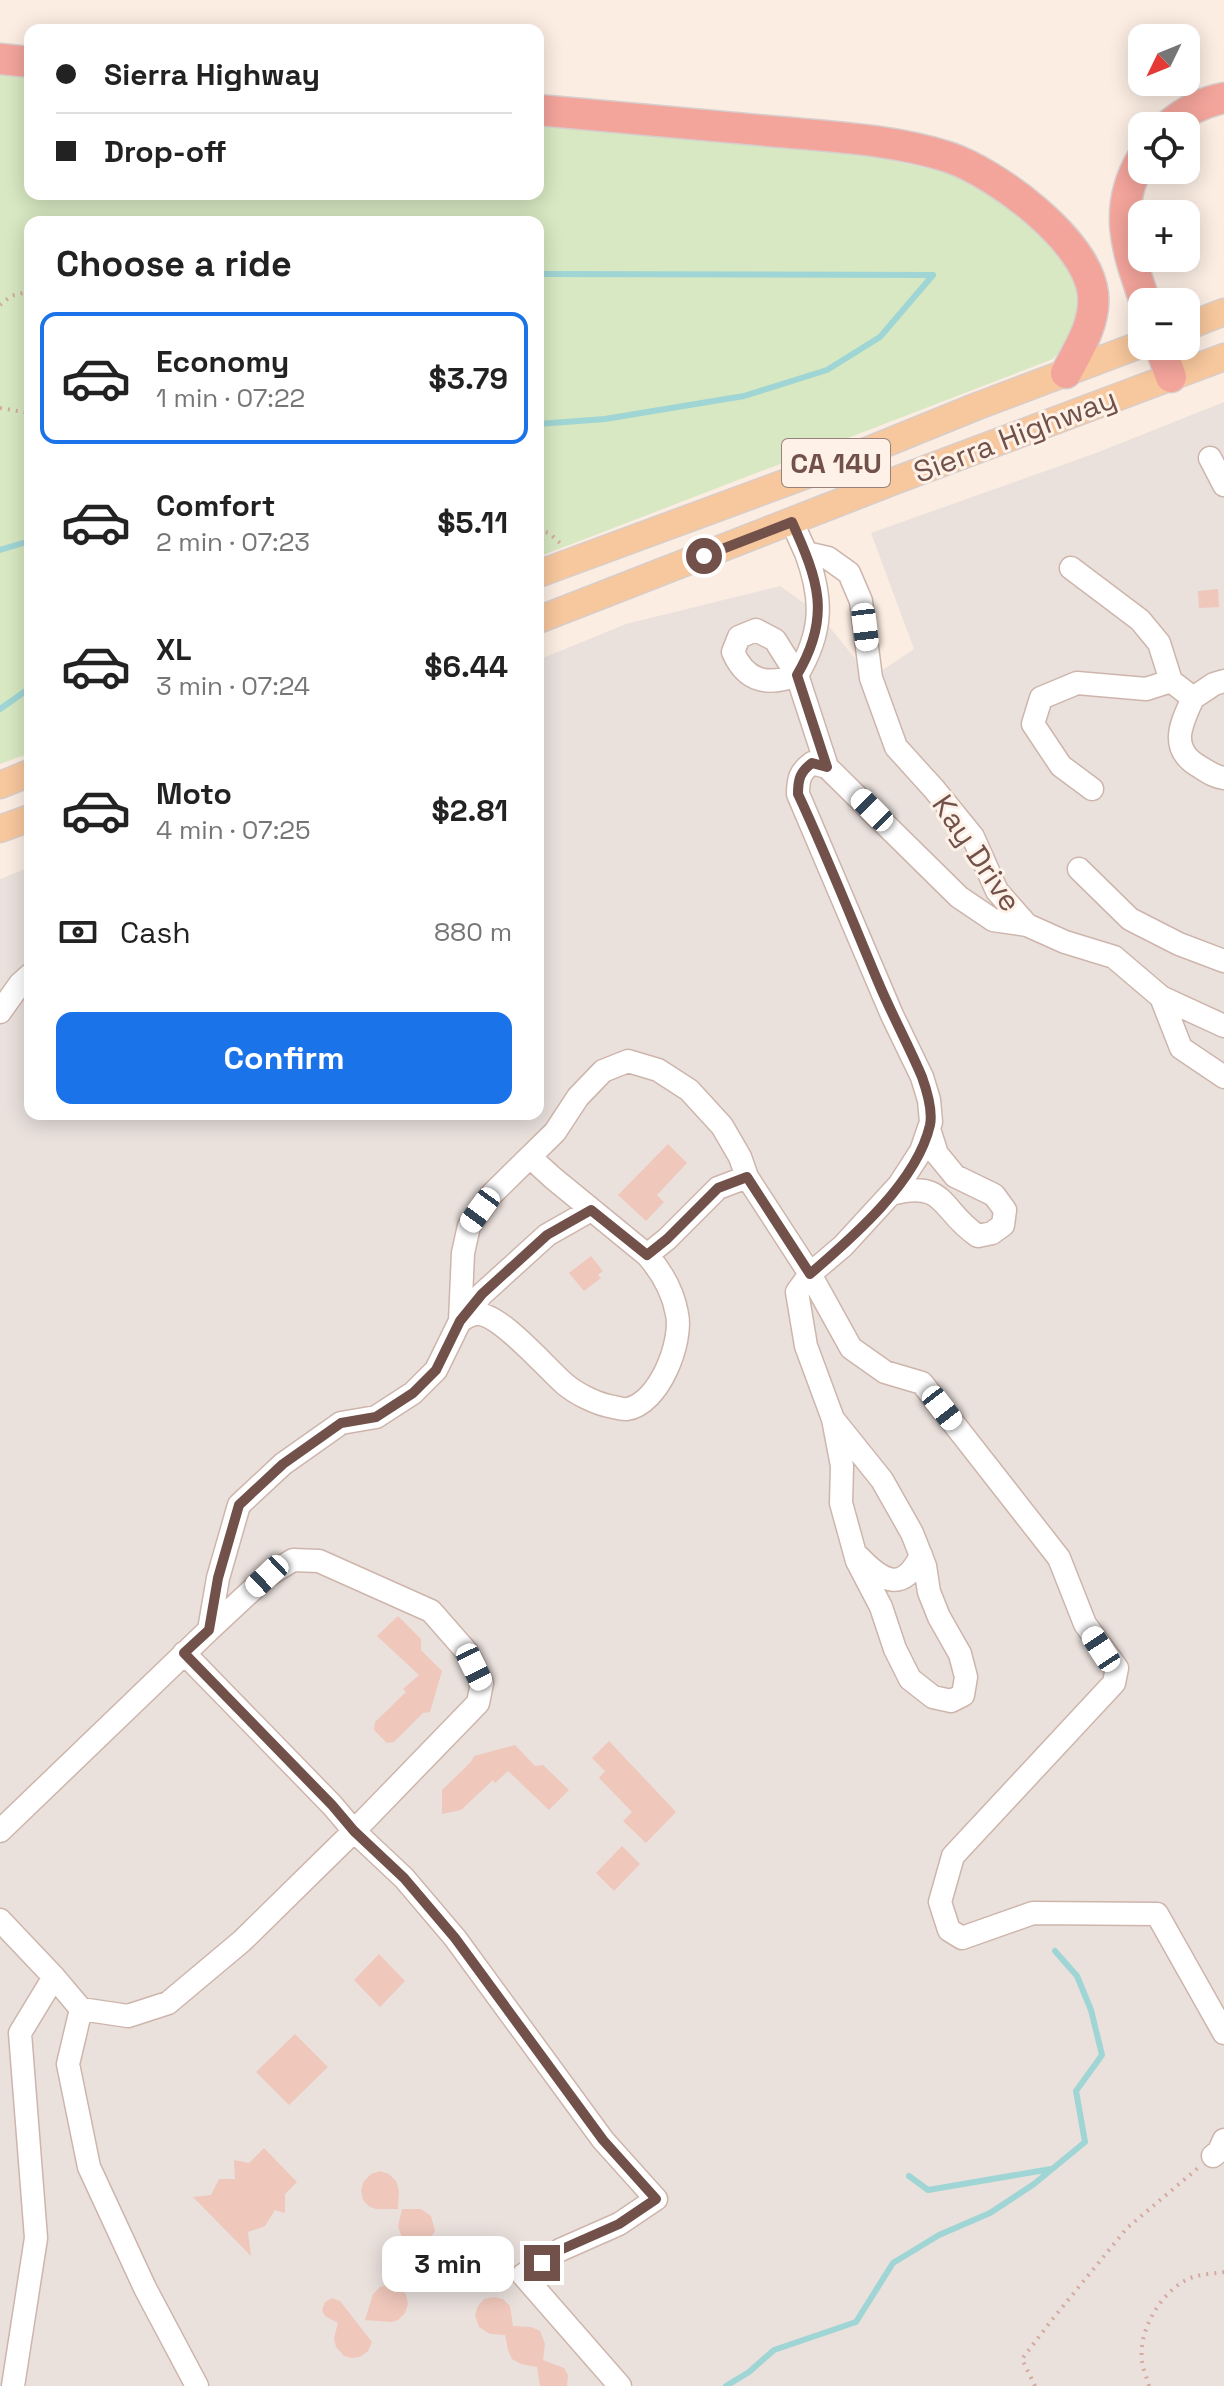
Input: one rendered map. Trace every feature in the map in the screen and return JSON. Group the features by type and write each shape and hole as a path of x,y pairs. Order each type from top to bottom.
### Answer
{"highway":[{"path":"0,59 24,61"},
{"path":"1187,112 1208,101 1224,98"},
{"path":"544,111 904,146 979,169 1050,225 1075,251 1088,273 1093,295 1092,313 1086,333 1066,373"},
{"path":"1131,184 1125,206 1126,241 1141,288"},
{"path":"1165,360 1171,377"}],"main road":[{"path":"1200,321 1224,312"},
{"name":"Sierra Highway","path":"544,572 820,470 1128,349"},
{"name":"Sierra Highway","path":"544,618 1224,357"},
{"path":"0,785 24,775"},
{"path":"0,829 24,820"}],"street":[{"path":"1210,458 1224,485"},
{"path":"792,522 816,581 818,613 808,654 797,675 827,767 959,897 993,920 1027,925"},
{"name":"Kay Drive","path":"806,553 828,558 849,573 861,601 871,678 896,747 973,837 997,891 1027,925 1065,942 1114,957 1161,997 1181,1048 1224,1077"},
{"path":"1071,568 1140,620 1159,643 1171,681 1193,698"},
{"path":"1092,789 1061,766 1033,724 1041,698 1077,683 1146,689 1171,681"},
{"path":"1224,681 1193,698 1180,725 1179,743 1192,763 1216,777 1224,778"},
{"path":"827,767 812,763 804,769 798,779 798,794 892,1015 922,1077 931,1122 921,1151 891,1194 843,1246 810,1274 797,1292 806,1346 833,1419 842,1466 841,1503 857,1561 881,1607 895,1649 910,1679 933,1697 951,1701 963,1695 966,1677 960,1654 929,1592 925,1566 912,1533 882,1480 833,1419"},
{"path":"1079,869 1130,919 1179,944 1224,961"},
{"path":"0,1012 24,980"},
{"path":"1161,997 1224,1026"},
{"path":"460,1321 463,1253 469,1226 491,1195 555,1132 578,1097 603,1071 628,1061 658,1070 689,1090 722,1126 740,1157 747,1177 810,1274 851,1348 885,1372 922,1383 1059,1558 1085,1624 1117,1668 1114,1683 953,1856 940,1902 949,1930 962,1938 1033,1913 1157,1914 1224,2033"},
{"path":"891,1194 925,1190 937,1195 966,1228 978,1236 992,1233 1003,1225 1005,1210 994,1195 955,1176 937,1154 929,1129"},
{"path":"460,1321 476,1314 493,1317 569,1387 600,1404 626,1410 642,1403 658,1386 671,1361 677,1340 678,1316 668,1284 659,1268 530,1157"},
{"path":"647,1255 718,1188 747,1177"},
{"path":"209,1630 218,1578 239,1505 283,1464 341,1423 376,1417 413,1393 436,1370 460,1321 482,1294 547,1235 591,1210"},
{"path":"855,1552 888,1581 903,1579 914,1569 921,1555"},
{"path":"0,1831 267,1576 293,1560 319,1561 431,1611 467,1652 482,1683 478,1703 354,1831 242,1941 168,2003 128,2016 81,2009 0,1920"},
{"path":"184,1653 354,1831 410,1885 455,1938 603,2140 656,2199 619,2224 560,2250 523,2275 620,2386"},
{"path":"13,2386 36,2238 20,2033 54,1977"},
{"path":"81,2009 68,2064 89,2167 145,2288 197,2386"}],"path":[{"path":"0,305 11,296 24,293"},
{"path":"0,408 24,412"},
{"path":"1035,2386 1022,2359 1051,2321 1127,2228 1218,2148"},
{"path":"1149,2386 1141,2360 1143,2339 1152,2315 1169,2293 1187,2279 1224,2272"}],"shaded area":[{"path":"1224,402 1224,2386 0,2386 0,879 24,869 24,1120 544,1120 544,658 626,624 780,586 818,613 871,678 914,649 871,533 1096,453"}],"green space":[{"path":"0,72 24,74 24,200 544,200 544,124 868,155 948,173 988,193 1042,235 1073,277 1084,307 1070,341 1053,359 544,555 544,216 24,216 24,755 0,764"}],"building":[{"path":"1218,589 1219,607 1199,608 1198,591"},
{"path":"668,1144 687,1163 657,1195 664,1202 646,1221 618,1195"},
{"path":"591,1256 603,1271 598,1275 601,1278 584,1291 569,1273"},
{"path":"398,1616 421,1639 421,1650 442,1671 430,1712 423,1713 394,1742 387,1743 374,1730 375,1722 419,1675 377,1636"},
{"path":"609,1741 676,1812 646,1843 623,1821 632,1812 599,1778 605,1771 592,1758"},
{"path":"515,1745 535,1766 543,1765 569,1790 549,1810 508,1771 495,1783 493,1780 461,1810 442,1814 442,1790 474,1756"},
{"path":"622,1846 640,1864 614,1891 596,1873"},
{"path":"379,1954 405,1981 380,2007 354,1980"},
{"path":"295,2034 328,2067 289,2105 256,2072"},
{"path":"264,2148 297,2182 285,2194 285,2213 275,2210 265,2226 248,2232 251,2256 193,2197 211,2195 219,2179 235,2179 234,2160 249,2163"},
{"path":"380,2171 396,2181 398,2209 376,2209 363,2200 361,2190 364,2181"},
{"path":"402,2209 421,2209 431,2216 435,2231 428,2241 413,2245 402,2238 398,2226"},
{"path":"386,2285 396,2286 406,2294 408,2304 405,2313 392,2322 365,2320 373,2294"},
{"path":"332,2298 340,2301 372,2342 368,2351 360,2357 344,2356 336,2347 334,2338 338,2323 325,2316 322,2310 325,2302"},
{"path":"484,2299 503,2299 510,2306 513,2326 540,2331 545,2344 543,2360 564,2368 568,2375 567,2386 540,2386 537,2367 512,2359 505,2335 490,2334 479,2327 475,2315 478,2306"}],"waterway":[{"path":"544,274 933,275"},
{"path":"544,424 605,419 744,396 827,370 880,337 933,275"},
{"path":"0,550 24,543"},
{"path":"0,709 24,692"},
{"path":"726,2386 749,2372 774,2350 856,2322 893,2263 939,2235 990,2213 1034,2184 1085,2142 1076,2091 1102,2055 1091,2010 1077,1976 1055,1951"},
{"path":"909,2176 928,2190 1051,2169"}],"route":[{"path":"542,2263 560,2250 619,2224 656,2199 603,2140 455,1938 416,1891 354,1831 184,1653 209,1630 218,1578 239,1505 283,1464 341,1423 376,1417 413,1393 436,1370 460,1321 482,1294 547,1235 591,1210 647,1255 718,1188 747,1177 810,1274 875,1213 899,1185 921,1151 931,1122 922,1077 892,1015 798,794 798,779 804,769 812,763 827,767 797,675 805,662 818,613 816,581 806,553 792,522 704,556"}]}
